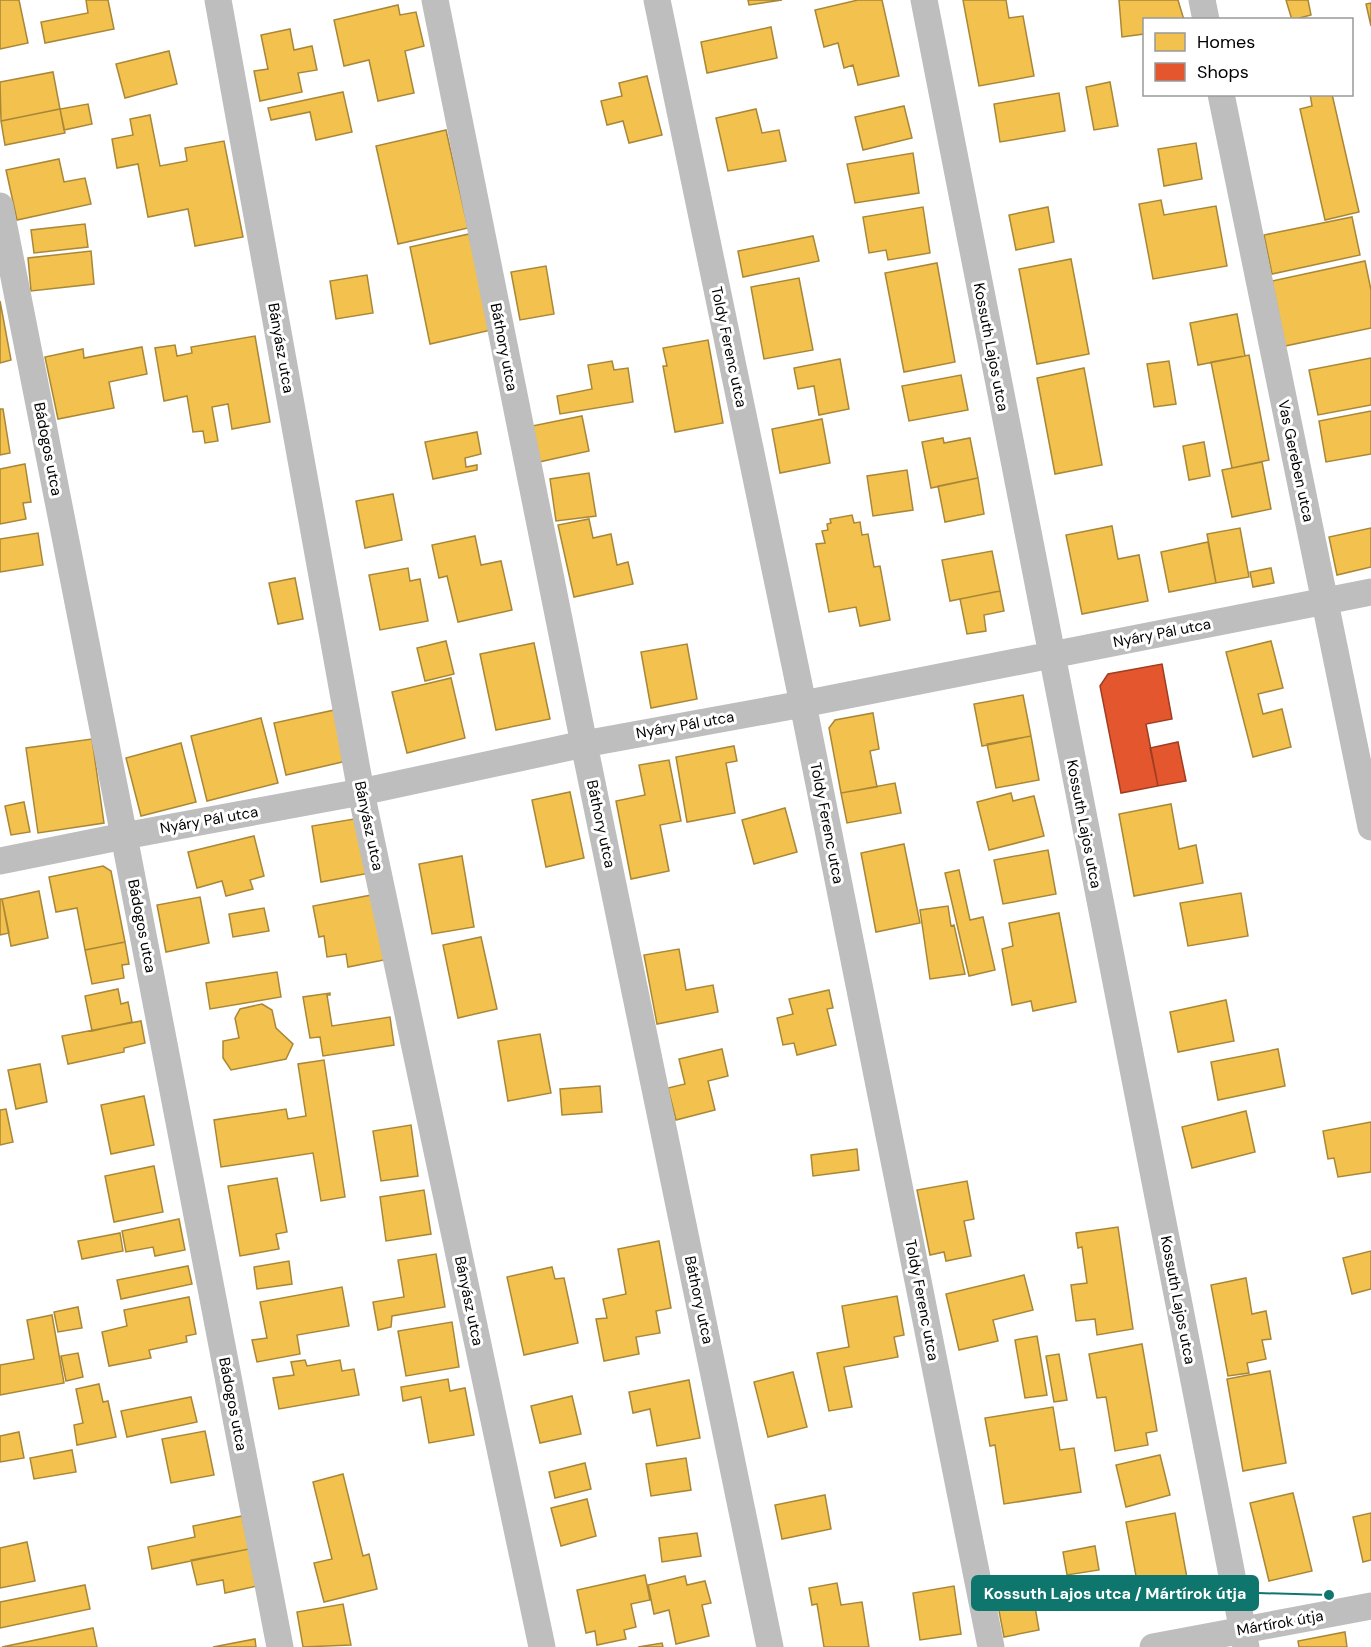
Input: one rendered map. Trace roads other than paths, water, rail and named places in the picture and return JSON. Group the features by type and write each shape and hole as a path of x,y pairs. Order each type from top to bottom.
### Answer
{"street":[{"name":"Bányász utca","path":"218,0 361,792 542,1647"},
{"name":"Báthory utca","path":"435,0 584,744 770,1647"},
{"name":"Toldy Ferenc utca","path":"657,0 803,704 991,1647"},
{"name":"Kossuth Lajos utca","path":"924,0 1050,655 1244,1638"},
{"path":"1202,0 1206,18"},
{"name":"Vas Gereben utca","path":"1221,96 1371,827"},
{"name":"Bádogos utca","path":"0,206 280,1647"},
{"name":"Nyáry Pál utca","path":"0,861 361,792 584,744 803,704 1371,592"},
{"name":"Mártírok útja","path":"1153,1647 1244,1638 1371,1606"}],"place":[{"name":"Kossuth Lajos utca / Mártírok útja","path":"1329,1595"}]}
